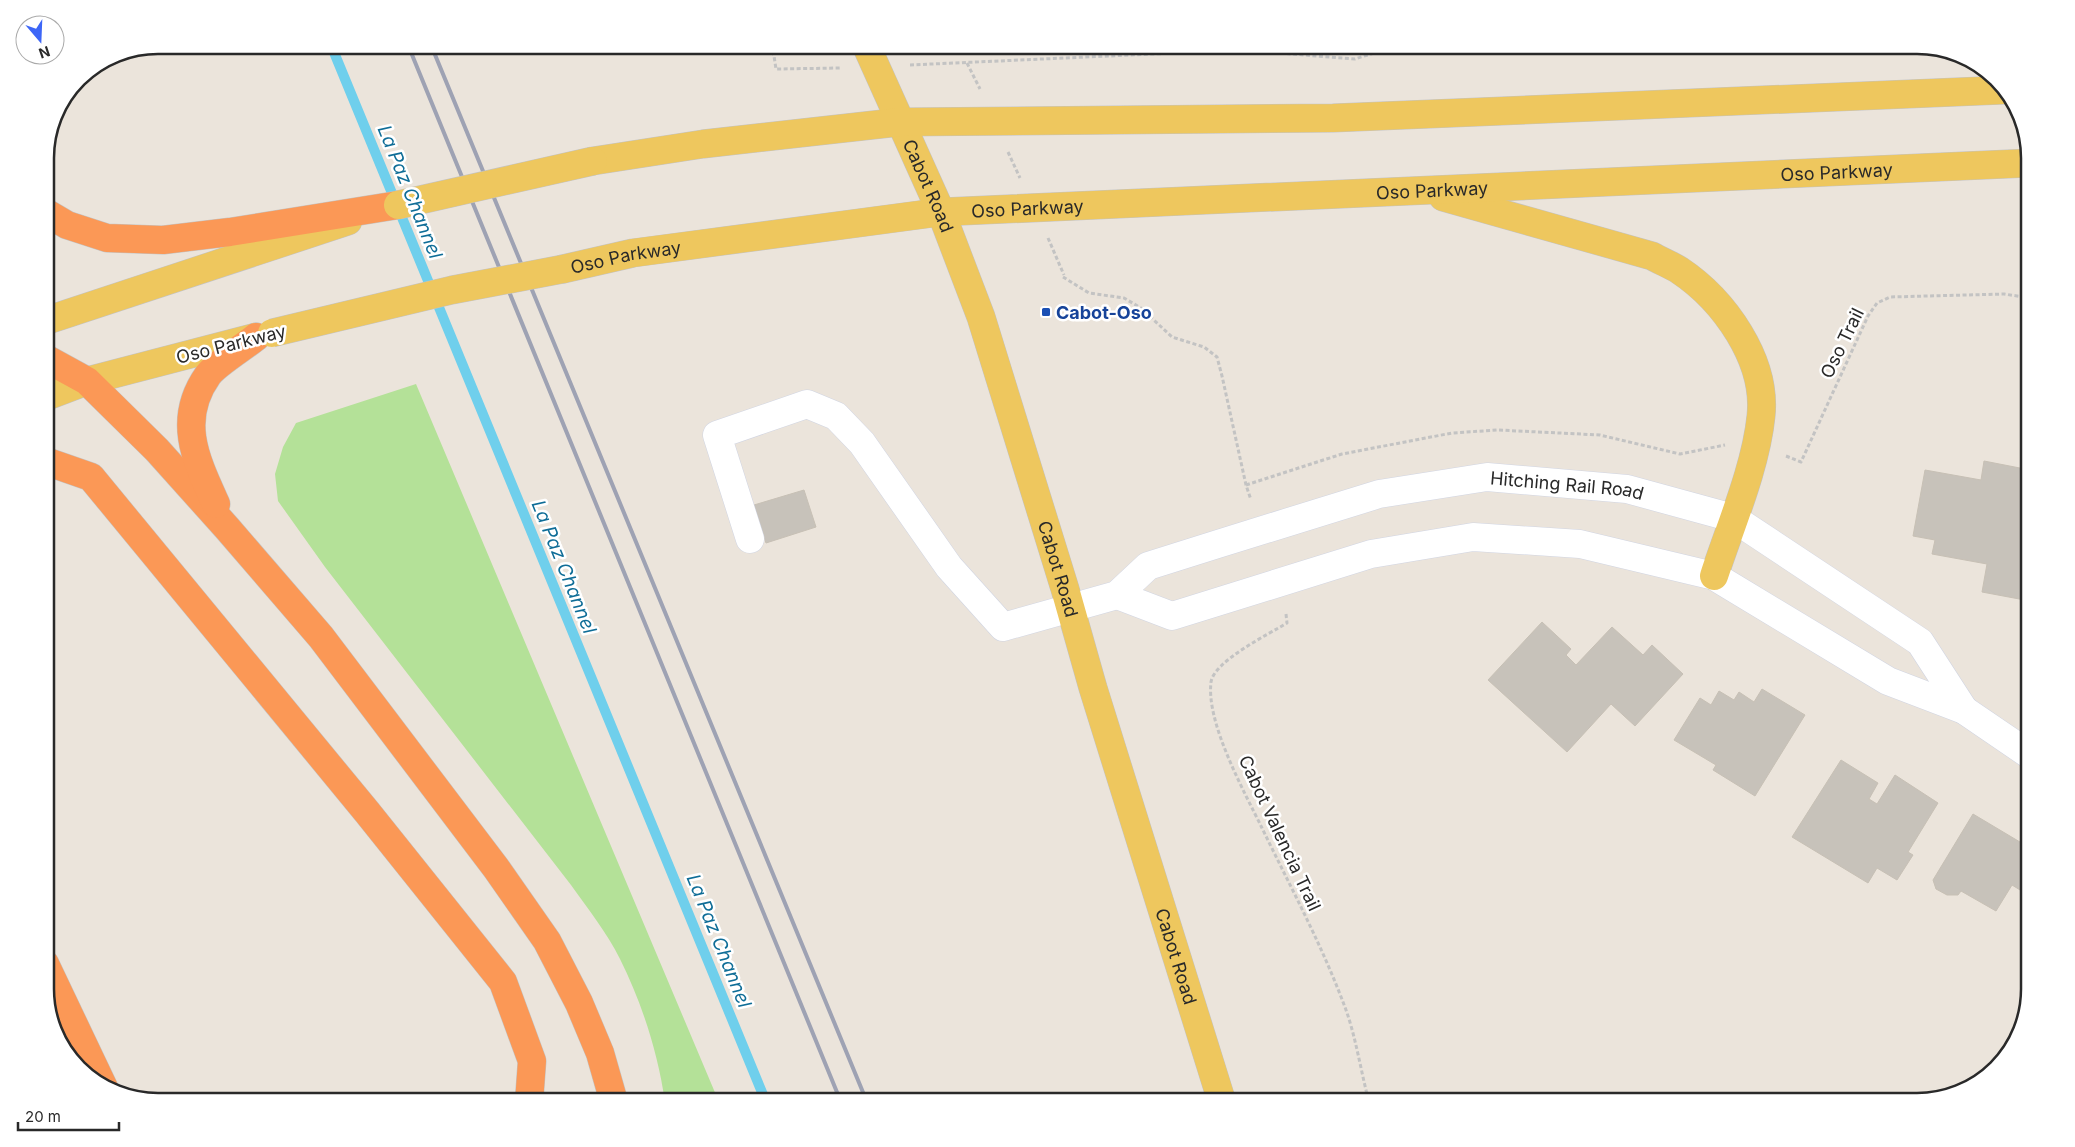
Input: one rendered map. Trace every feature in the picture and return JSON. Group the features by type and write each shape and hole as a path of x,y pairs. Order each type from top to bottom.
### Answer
{"highway":[{"path":"54,218 67,226 107,238 237,243 398,205"},
{"path":"227,528 198,461 193,446 190,420 196,398 209,374 264,335"},
{"path":"54,363 87,381 157,450 321,637 496,868 547,941 579,1002 600,1053 611,1093"},
{"path":"54,464 91,478 367,812 503,982 532,1061 530,1093"},
{"path":"54,983 97,1074"}],"main road":[{"name":"Cabot Road","path":"870,56 941,212 981,317 1096,697 1219,1093"},
{"path":"398,205 593,161 703,144 900,122 1333,118 1996,90"},
{"name":"Oso Parkway","path":"54,394 87,381 264,335 452,290 633,253 941,212 2021,164"},
{"path":"1423,191 1652,256 1680,271 1710,295 1732,320 1746,346 1759,379 1762,414 1756,447 1714,576"},
{"path":"54,317 237,243"}],"street":[{"name":"Hitching Rail Road","path":"750,539 717,436 807,404 836,416 862,443 949,566 1003,627 1116,595 1148,566 1379,494 1487,477 1627,489 1733,518 1920,642 1964,710"},
{"name":"Hitching Rail Road","path":"1116,595 1172,616 1371,554 1473,537 1580,544 1714,576 1888,681 1964,710 2021,749"}],"path":[{"path":"773,54 776,69 870,56 967,63 1156,54"},
{"path":"1291,54 1355,59 1371,54"},
{"path":"967,63 1064,276 1089,293 1124,298 1141,308 1172,337 1204,347 1217,357 1246,485 1252,503"},
{"name":"Oso Trail","path":"1781,454 1801,462 1868,316 1877,303 1890,297 2004,294 2021,297"},
{"name":"Cabot Valencia Trail","path":"1284,607 1288,623 1225,661 1211,680 1212,705 1221,737 1239,781 1320,949 1346,1011 1367,1093"}],"green space":[{"path":"416,384 715,1093 664,1093 658,1065 642,1011 620,959 603,930 571,885 325,567 278,501 275,474 283,447 296,423"}],"building":[{"path":"1984,461 2021,468 2021,599 1982,592 1987,564 1932,554 1935,540 1913,536 1925,470 1981,480"},
{"path":"804,490 816,527 766,543 754,505"},
{"path":"1542,622 1571,649 1566,655 1576,665 1612,627 1643,655 1652,645 1683,674 1635,726 1611,704 1567,752 1488,680"},
{"path":"1762,689 1805,715 1755,796 1713,770 1716,765 1674,740 1700,698 1711,705 1719,691 1734,700 1739,692 1754,702"},
{"path":"1841,760 1878,783 1869,799 1877,804 1895,775 1938,803 1908,852 1913,855 1897,880 1877,868 1868,883 1792,837"},
{"path":"1973,814 2021,843 2021,891 2012,885 1996,911 1961,891 1958,895 1947,895 1936,889 1933,880"}],"waterway":[{"name":"La Paz Channel","path":"335,54 762,1093"}],"railway":[{"path":"412,54 837,1093"},
{"path":"435,54 863,1093"}],"place":[{"name":"Cabot-Oso","path":"1046,312"}]}
